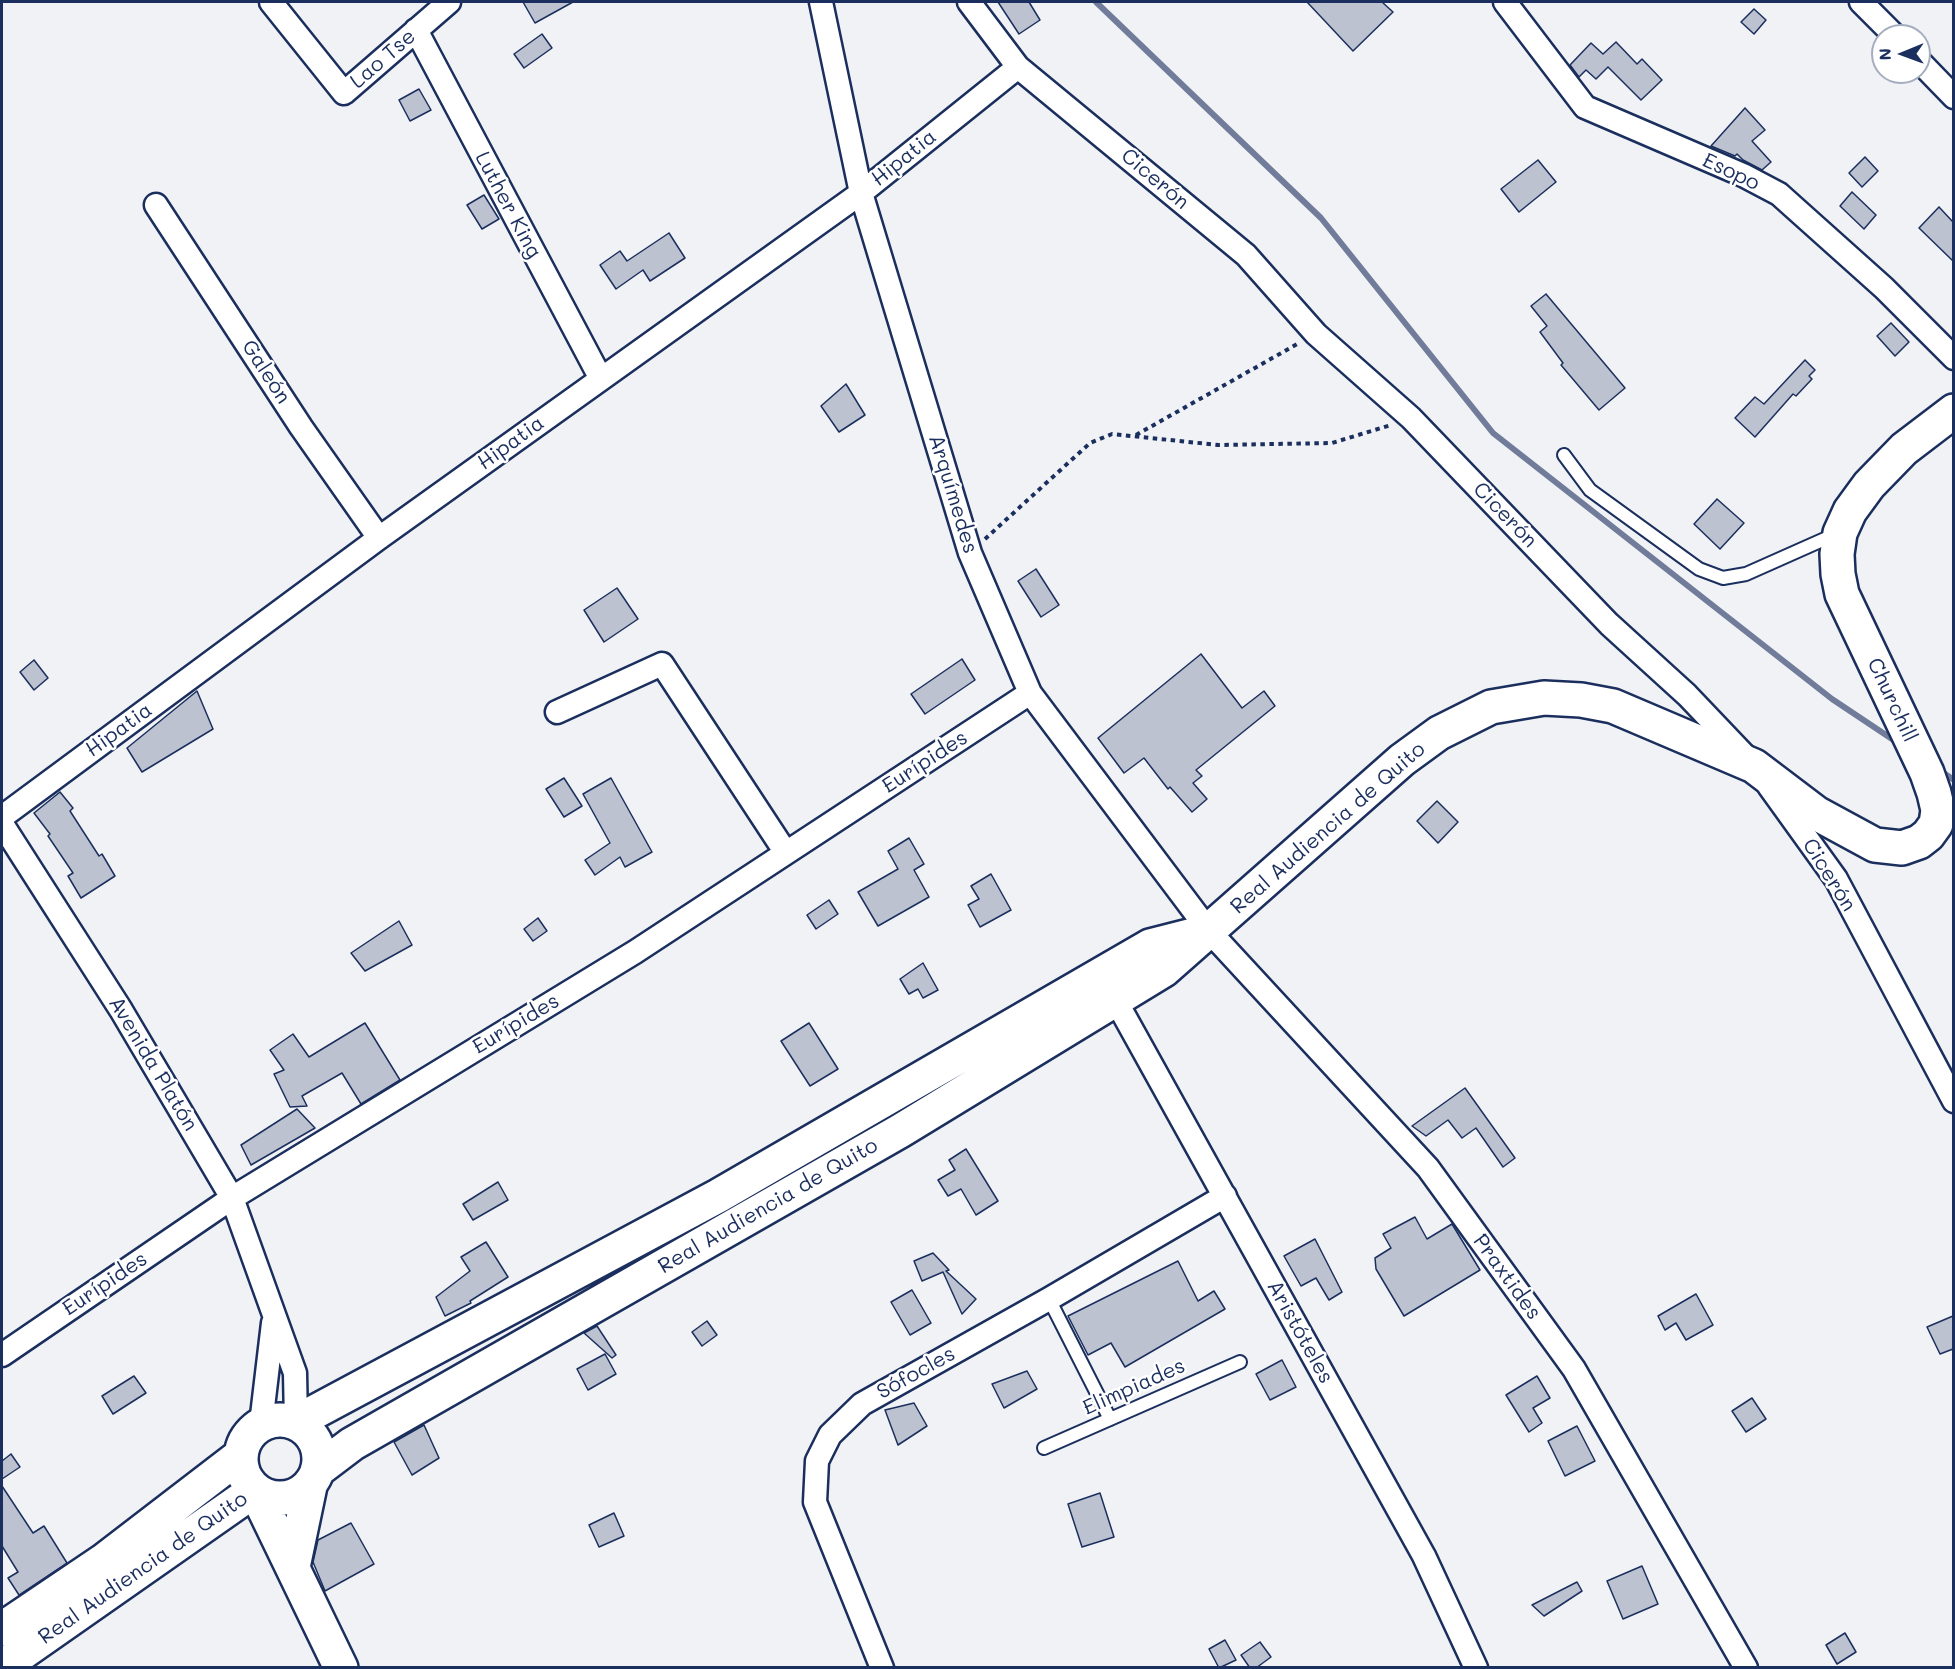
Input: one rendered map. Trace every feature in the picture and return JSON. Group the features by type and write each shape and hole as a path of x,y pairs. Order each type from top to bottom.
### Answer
{"main road":[{"name":"Churchill","path":"1754,766 1816,813 1875,845 1902,848 1919,842 1936,824 1938,810 1927,773 1842,594 1838,574 1840,533 1850,511 1869,484 1904,449 1953,411"},
{"name":"Real Audiencia de Quito","path":"314,1478 352,1444 900,1131 1164,970 1402,760 1439,733 1491,707 1544,698 1581,700 1613,706 1754,766"},
{"name":"Real Audiencia de Quito","path":"296,1422 718,1196 1150,946 1209,931"},
{"path":"293,1567 319,1450 309,1434 296,1422 278,1419 261,1424 244,1441 241,1455 246,1479 255,1490 341,1668"},
{"name":"Real Audiencia de Quito","path":"2,1629 103,1561 241,1455"},
{"path":"255,1490 273,1499 293,1497 314,1478"},
{"name":"Real Audiencia de Quito","path":"2,1667 255,1490"}],"street":[{"name":"Lao Tse","path":"270,2 344,93 449,2"},
{"name":"Arquímedes","path":"820,2 861,193 970,553 1030,693 1209,931"},
{"name":"Cicerón","path":"969,2 1018,67 1246,255 1316,334 1412,418 1609,624 1687,695 1754,766 1836,879 1953,1101"},
{"name":"Esopo","path":"1505,2 1586,107 1743,175 1779,194 1884,288 1953,358"},
{"path":"1862,2 1883,24"},
{"name":"Luther King","path":"416,30 601,379"},
{"name":"Hipatia","path":"2,817 379,538 861,193 1018,67"},
{"path":"1931,74 1953,97"},
{"name":"Galeón","path":"156,205 295,417 379,538"},
{"path":"557,712 662,664 786,853"},
{"name":"Eurípides","path":"2,1355 232,1198 635,952 1030,693"},
{"name":"Avenida Platón","path":"2,824 121,1010 232,1198 273,1319 295,1372 296,1422"},
{"name":"Praxtides","path":"1209,931 1428,1167 1574,1369 1746,1668"},
{"name":"Aristóteles","path":"1116,1001 1424,1556 1476,1668"},
{"name":"Sófocles","path":"882,1668 815,1502 817,1461 830,1435 862,1404 1049,1299 1225,1196"},
{"name":"Avenida Platón","path":"261,1424 273,1319"}],"lane":[{"path":"1564,455 1590,490 1698,569 1723,578 1746,574 1840,533"},
{"path":"1049,1299 1110,1419"},
{"name":"Elimpiades","path":"1044,1448 1240,1362"}],"path":[{"path":"1135,435 1316,334"},
{"path":"970,553 1090,443 1112,434 1218,445 1332,443 1412,418"}],"building":[{"path":"523,2 573,2 535,23"},
{"path":"998,2 1029,2 1040,20 1019,34"},
{"path":"1307,2 1382,2 1393,12 1353,51"},
{"path":"1754,9 1766,20 1754,34 1741,22"},
{"path":"542,34 552,48 524,68 514,54"},
{"path":"1616,42 1637,64 1642,59 1662,80 1641,100 1608,67 1596,79 1586,70 1579,77 1570,65 1591,43 1603,54"},
{"path":"419,89 431,110 410,121 399,100"},
{"path":"1745,108 1765,130 1752,141 1771,162 1762,170 1743,160 1737,154 1735,156 1711,146"},
{"path":"1865,157 1878,171 1862,187 1849,173"},
{"path":"1538,160 1556,182 1519,212 1501,189"},
{"path":"1852,192 1876,215 1864,229 1840,206"},
{"path":"484,195 499,219 482,229 467,205"},
{"path":"1939,207 1953,222 1953,261 1919,228"},
{"path":"669,233 685,258 650,281 643,270 616,289 600,265 620,251 627,261"},
{"path":"1546,294 1625,388 1599,410 1561,365 1563,363 1540,332 1547,326 1531,306"},
{"path":"1891,323 1909,342 1895,356 1877,336"},
{"path":"1805,360 1815,370 1809,376 1812,379 1796,396 1793,394 1755,437 1735,418 1755,397 1764,404"},
{"path":"846,384 865,415 839,432 821,406"},
{"path":"1717,499 1744,523 1720,549 1694,524"},
{"path":"1036,569 1059,605 1041,617 1018,581"},
{"path":"617,588 638,619 604,642 584,610"},
{"path":"1201,654 1242,708 1264,691 1275,706 1196,770 1202,776 1193,783 1207,799 1192,812 1170,787 1168,789 1144,758 1124,773 1098,738"},
{"path":"962,659 975,680 925,714 911,694"},
{"path":"34,660 48,678 34,690 20,672"},
{"path":"197,691 213,729 142,772 127,748"},
{"path":"564,778 582,806 564,817 546,789"},
{"path":"611,778 652,852 625,867 620,857 595,875 585,860 610,843 583,794"},
{"path":"60,792 73,808 70,811 99,856 102,854 115,876 81,898 68,876 73,873 48,836 50,834 34,813"},
{"path":"1437,801 1458,822 1438,843 1417,821"},
{"path":"909,838 924,864 914,870 929,897 878,926 858,892 898,869 888,851"},
{"path":"991,874 1011,910 980,927 968,905 979,899 971,886"},
{"path":"829,900 838,914 816,929 807,915"},
{"path":"538,918 547,931 533,941 524,929"},
{"path":"399,921 412,945 365,971 351,953"},
{"path":"923,963 938,990 923,998 918,989 909,994 900,979"},
{"path":"365,1023 400,1080 361,1104 342,1073 302,1096 307,1106 290,1107 274,1074 284,1070 270,1050 293,1034 309,1057"},
{"path":"809,1023 838,1069 810,1086 781,1041"},
{"path":"1465,1088 1515,1158 1503,1167 1476,1128 1462,1138 1448,1120 1426,1136 1412,1126"},
{"path":"297,1109 315,1128 251,1165 241,1145"},
{"path":"966,1149 998,1201 976,1215 961,1189 948,1196 938,1180 955,1170 949,1160"},
{"path":"498,1182 508,1200 473,1220 463,1204"},
{"path":"1415,1217 1427,1239 1452,1224 1480,1270 1404,1316 1376,1269 1375,1258 1391,1248 1383,1234"},
{"path":"1315,1239 1342,1292 1329,1300 1316,1278 1301,1286 1284,1256"},
{"path":"486,1242 508,1277 470,1301 471,1303 445,1316 436,1297 470,1271 461,1257"},
{"path":"933,1253 949,1270 946,1271 976,1299 962,1314 943,1272 922,1281 914,1261"},
{"path":"1178,1261 1198,1301 1214,1291 1225,1309 1125,1367 1111,1343 1088,1355 1068,1316"},
{"path":"912,1290 931,1323 910,1335 891,1302"},
{"path":"1696,1294 1713,1325 1686,1340 1676,1323 1665,1330 1658,1316"},
{"path":"1953,1316 1953,1349 1940,1354 1927,1327"},
{"path":"707,1321 717,1335 702,1346 692,1332"},
{"path":"597,1326 616,1355 612,1358 584,1333"},
{"path":"605,1354 616,1374 588,1390 577,1369"},
{"path":"1282,1360 1296,1387 1270,1400 1256,1374"},
{"path":"1027,1371 1037,1389 1004,1408 992,1384"},
{"path":"134,1376 146,1393 113,1414 102,1396"},
{"path":"1537,1376 1550,1398 1533,1408 1542,1423 1529,1432 1506,1395"},
{"path":"1752,1398 1766,1419 1746,1432 1732,1411"},
{"path":"914,1403 927,1426 898,1445 885,1410"},
{"path":"424,1425 439,1458 412,1475 394,1442"},
{"path":"1577,1426 1595,1461 1565,1476 1548,1441"},
{"path":"11,1454 20,1467 2,1479 2,1461"},
{"path":"2,1486 33,1533 44,1526 67,1563 19,1595 8,1578 18,1572 2,1546"},
{"path":"1100,1493 1114,1537 1082,1547 1068,1504"},
{"path":"614,1513 624,1536 599,1547 589,1525"},
{"path":"351,1523 374,1564 325,1591 313,1562 318,1540"},
{"path":"1642,1566 1658,1604 1623,1619 1607,1581"},
{"path":"1577,1582 1582,1591 1544,1616 1532,1605"},
{"path":"1845,1633 1856,1652 1837,1664 1826,1645"},
{"path":"1225,1640 1236,1660 1219,1668 1209,1649"},
{"path":"1260,1642 1271,1657 1256,1668 1250,1668 1241,1655"}],"waterway":[{"path":"1096,2 1321,218 1493,433 1832,699 1898,743"},
{"path":"1939,770 1954,780"}]}
